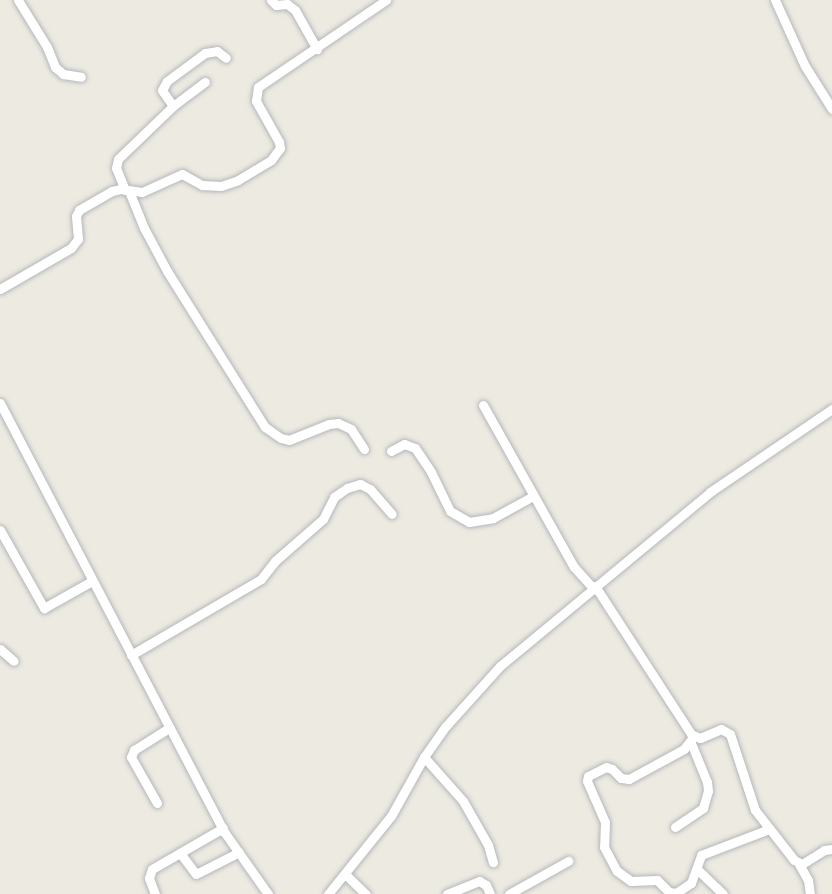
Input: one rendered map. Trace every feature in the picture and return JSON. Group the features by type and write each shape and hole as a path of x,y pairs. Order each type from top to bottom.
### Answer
{"street":[{"path":"18,0 47,47 55,67 63,74 81,78"},
{"path":"271,0 276,5 287,4 295,10 317,50"},
{"path":"0,289 71,248 78,239 75,216 86,204 117,189 142,192 182,174 202,185 221,186 238,180 271,160 279,148 279,142 256,100 255,91 270,78 317,50 386,0"},
{"path":"775,0 805,66 832,109"},
{"path":"173,106 162,90 167,81 205,53 218,51 226,58"},
{"path":"205,82 173,106 118,159 116,168 167,271 265,427 281,438 289,440 297,439 328,424 338,423 351,429 364,449"},
{"path":"0,403 223,828 268,894"},
{"path":"483,405 574,567 594,587 692,740 707,782 706,797 699,812 675,827"},
{"path":"328,894 391,816 424,757 472,695 500,666 710,492 832,410"},
{"path":"391,451 404,444 415,448 431,472 450,511 468,522 493,518 533,496"},
{"path":"131,655 261,579 275,561 323,519 334,497 347,488 360,484 370,489 392,514"},
{"path":"0,530 44,608 92,581"},
{"path":"0,649 14,661"},
{"path":"158,803 132,753 169,728"},
{"path":"769,830 706,853 699,858 698,869 691,883 676,893 669,892 657,880 631,881 621,877 604,847 605,822 587,781 594,771 606,767 612,769 621,778 629,779 692,740 721,729 728,732 750,800 769,830 799,864 808,880 810,894"},
{"path":"424,757 464,801 488,845 494,862"},
{"path":"155,894 149,878 152,869 223,828"},
{"path":"799,864 824,850 832,849"},
{"path":"180,853 196,874 239,852"},
{"path":"509,894 568,861"},
{"path":"698,869 723,894"},
{"path":"345,873 366,894"},
{"path":"447,894 479,880 486,885 490,894"}]}
